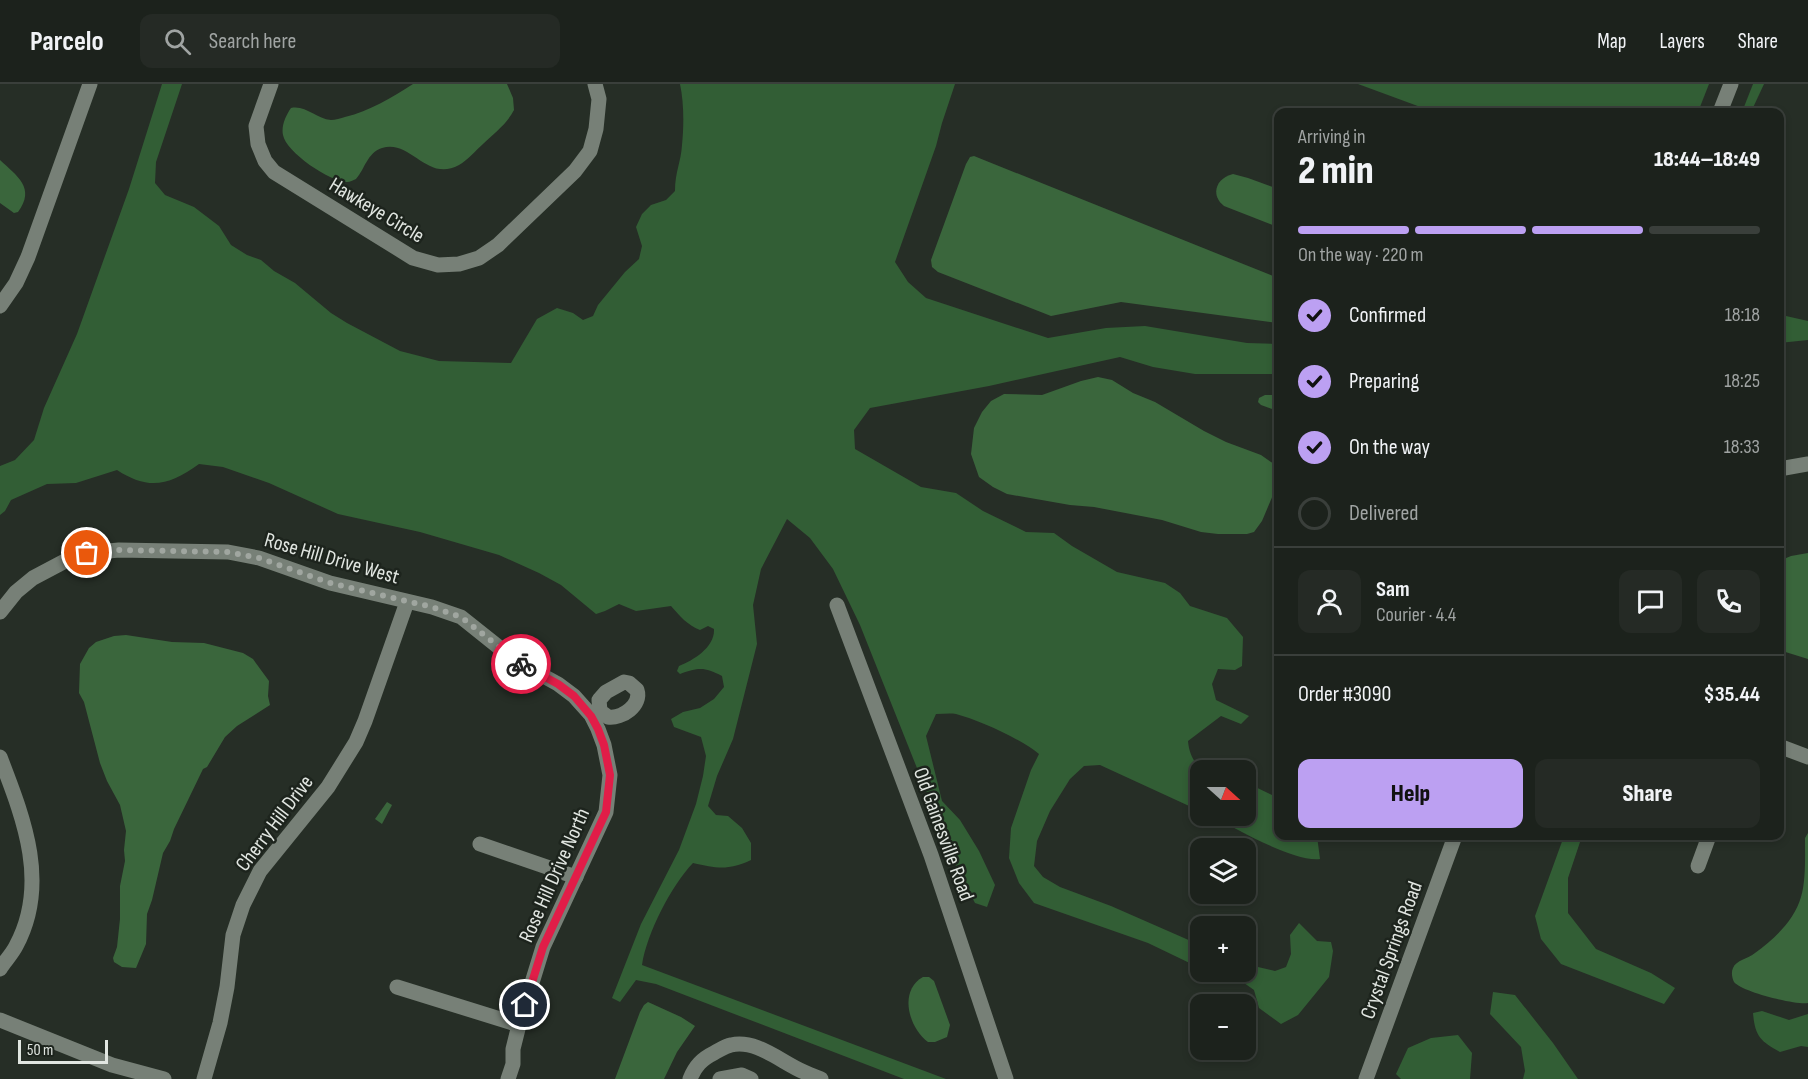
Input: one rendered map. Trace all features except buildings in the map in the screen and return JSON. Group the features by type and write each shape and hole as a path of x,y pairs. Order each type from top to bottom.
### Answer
{"street":[{"name":"Hawkeye Circle","path":"271,84 256,126 258,144 265,161 274,172 413,258 438,265 459,264 479,258 498,245 575,171 590,151 597,129 599,99 595,84"},
{"path":"1722,108 1731,84"},
{"path":"0,306 16,283 28,257 85,85"},
{"path":"1784,468 1808,464"},
{"name":"Rose Hill Drive West","path":"0,612 16,592 33,578 67,560 87,553 119,550 228,552 259,558 330,583 432,607 461,617 483,635"},
{"name":"Cherry Hill Drive","path":"204,1079 220,1023 233,934 243,905 260,871 328,787 356,742 407,602"},
{"name":"Old Gainesville Road","path":"837,605 931,855 1006,1079"},
{"name":"Rose Hill Drive North","path":"483,635 516,661 558,684 595,713 610,775 606,812 543,947 519,1025 513,1049 513,1064 508,1079"},
{"path":"1784,748 1808,757"},
{"path":"0,757 23,819 29,844 31,894 28,918 16,946 0,969"},
{"name":"Crystal Springs Road","path":"1366,1079 1454,840"},
{"path":"1698,866 1708,840"},
{"path":"480,844 576,877"},
{"path":"397,987 519,1025"},
{"path":"0,1020 112,1065 164,1079"},
{"path":"690,1079 694,1068 706,1057 730,1045 739,1044 766,1052 821,1079"},
{"path":"720,1079 742,1075 751,1079"}],"shaded area":[{"path":"162,84 182,84 156,162 155,183 165,195 194,207 219,226 231,245 261,260 274,271 295,283 331,313 400,351 439,361 511,363 537,319 557,308 573,313 583,320 593,316 598,305 625,272 639,259 642,246 636,227 642,214 651,205 666,200 675,191 683,130 680,84 955,84 895,262 908,282 926,298 1048,338 1106,328 1145,326 1247,343 1274,344 1274,374 1195,374 1153,367 1120,357 989,386 870,408 854,430 855,449 921,487 956,493 983,511 1026,532 1054,533 1117,572 1165,583 1180,593 1190,606 1227,618 1243,637 1242,666 1235,670 1218,669 1212,684 1216,700 1249,716 1241,724 1221,716 1188,741 1194,760 1190,760 1190,806 1100,765 1084,766 1070,779 1050,811 1037,841 1034,866 1043,877 1060,887 1111,906 1190,941 1190,963 1148,943 1034,903 1019,883 1009,858 1011,828 1031,770 1039,754 1011,736 976,721 956,714 936,714 926,736 942,801 960,820 979,851 995,885 987,907 975,903 956,866 860,625 833,569 810,538 787,519 761,569 753,605 757,644 733,739 717,776 708,806 716,815 728,816 742,828 751,843 751,860 722,868 693,863 676,884 661,911 649,939 642,965 946,1079 904,1079 656,984 636,980 620,1002 612,998 641,924 679,850 696,804 706,756 701,737 674,727 671,719 683,712 700,708 714,699 724,687 722,676 711,671 697,669 680,674 677,671 679,666 697,656 707,647 711,642 714,629 708,626 700,630 695,628 671,606 636,611 619,604 596,614 561,585 499,555 420,532 338,514 269,483 223,467 199,464 178,477 159,483 139,481 117,470 76,483 47,484 11,500 0,515 0,466 15,460 34,440 44,408 77,334 129,189"},
{"path":"413,84 507,84 513,98 514,110 504,124 459,165 448,169 438,169 402,149 382,148 370,157 356,179 347,182 330,177 310,165 292,150 283,135 286,117 291,108 301,108 331,120 372,108"},
{"path":"1358,84 1709,84 1700,108 1423,108"},
{"path":"1753,84 1764,84 1753,108 1744,108"},
{"path":"974,156 1274,276 1274,322 1121,302 1051,316 938,272 932,267 931,260 970,157"},
{"path":"0,160 18,177 25,189 23,204 18,212 14,213 0,203"},
{"path":"1233,174 1274,188 1274,225 1224,206 1220,202 1216,192 1217,187 1227,176"},
{"path":"1784,317 1808,321 1808,340 1784,342"},
{"path":"1098,377 1112,380 1204,431 1261,455 1274,464 1274,494 1262,521 1254,532 1218,534 1201,532 1162,520 1007,494 979,477 971,454 974,428 991,401 1004,394 1042,395"},
{"path":"1274,395 1274,410 1261,405 1258,402 1259,398"},
{"path":"1808,553 1808,659 1784,652 1784,559"},
{"path":"126,635 172,642 204,643 243,653 253,659 269,681 270,705 237,726 225,737 207,767 203,769 163,853 147,914 146,944 136,968 122,967 114,962 113,958 117,947 120,919 120,886 125,861 126,831 120,805 100,763 84,702 79,693 80,664 89,648 96,642"},
{"path":"1256,787 1274,796 1274,840 1318,840 1320,859 1308,859 1295,855 1230,826 1256,826"},
{"path":"387,802 392,805 382,824 375,819"},
{"path":"1808,833 1808,1003 1801,1003 1747,990 1734,982 1732,973 1737,963 1769,942 1794,914 1803,891 1805,838"},
{"path":"1563,840 1581,840 1568,878 1568,913 1596,949 1651,973 1675,988 1664,1004 1561,964 1541,939 1535,916"},
{"path":"1299,923 1317,941 1331,942 1333,951 1329,977 1298,1015 1281,1024 1259,1008 1254,990 1243,982 1256,982 1256,967 1275,971 1286,967 1291,954 1290,935"},
{"path":"923,977 929,977 934,981 950,1025 947,1037 935,1042 928,1042 921,1036 911,1019 909,1009 911,991 915,983"},
{"path":"1493,992 1515,995 1578,1079 1523,1079 1525,1071 1521,1047 1490,1014"},
{"path":"648,1002 695,1026 677,1052 664,1079 615,1079 640,1012"},
{"path":"1762,1011 1789,1020 1808,1014 1808,1047 1801,1046 1780,1052 1768,1044 1757,1033 1754,1021 1753,1013"},
{"path":"1458,1035 1472,1053 1470,1079 1401,1079 1396,1074 1408,1048 1431,1038"}],"way so far":[{"path":"87,553 119,550 228,552 259,558 330,583 432,607 461,617 521,664"}],"route":[{"path":"521,664 558,684 574,696 591,716 604,745 610,775 606,812 543,947 525,1005"}]}
